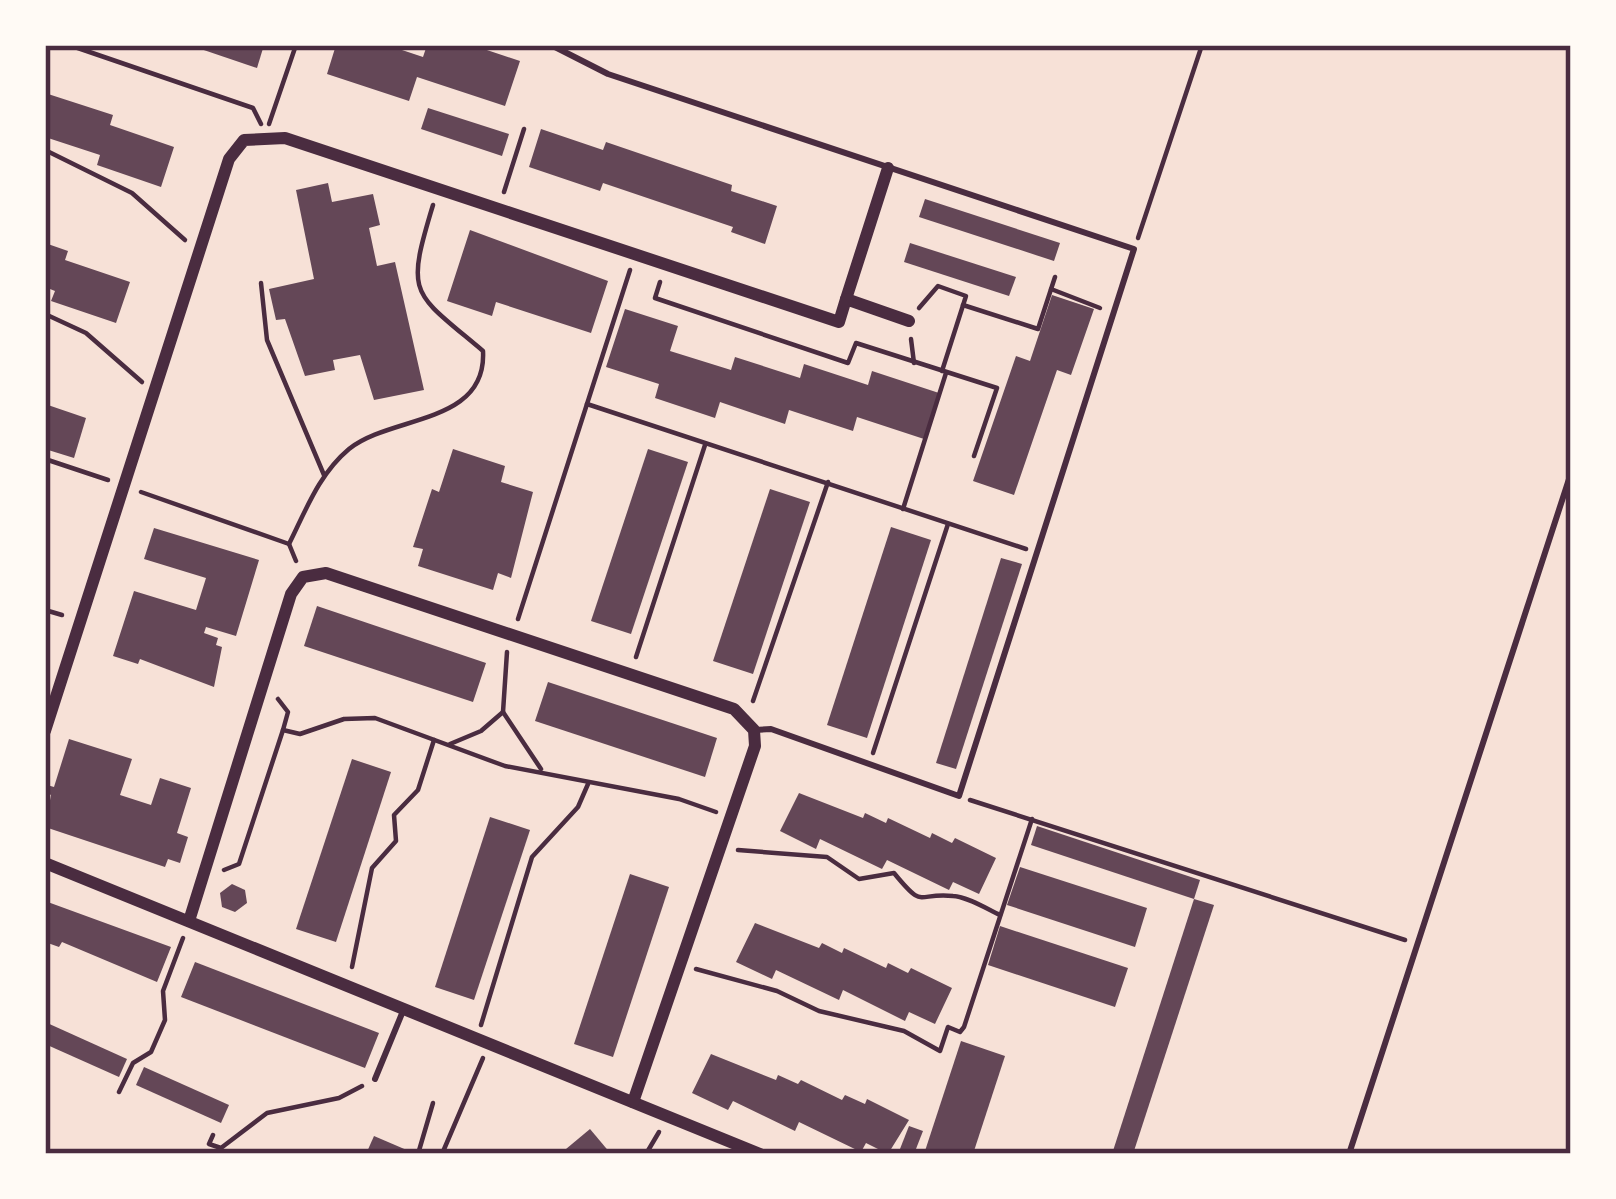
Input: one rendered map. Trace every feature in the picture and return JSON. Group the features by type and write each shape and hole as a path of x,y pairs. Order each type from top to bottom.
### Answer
{"street":[{"path":"45,730 230,159 244,140 266,135 839,322 888,168"},
{"path":"846,299 909,320"},
{"path":"189,921 291,594 303,577 326,573 630,674 751,724 755,746 633,1102"},
{"path":"45,863 760,1154"}],"lane":[{"path":"551,45 608,74 1134,250 959,796 751,724"},
{"path":"1348,1154 1571,473"},
{"path":"376,1078 404,1007"}],"path":[{"path":"69,45 253,108 266,135"},
{"path":"266,135 296,45"},
{"path":"1134,250 1202,45"},
{"path":"509,176 524,129"},
{"path":"45,151 133,193 176,237 201,245"},
{"path":"289,544 324,475 353,446 454,406 470,394 482,370 483,351 444,322 416,282 414,271 439,188"},
{"path":"541,769 502,712 506,654 636,253"},
{"path":"665,263 655,298 848,363 856,343 998,388 974,456"},
{"path":"963,304 1038,329 1055,277"},
{"path":"261,283 267,340 324,475"},
{"path":"902,509 966,296 938,286 909,320 914,363"},
{"path":"1051,290 1100,306"},
{"path":"45,314 86,333 132,378 154,387"},
{"path":"587,404 1039,553"},
{"path":"630,674 706,443"},
{"path":"45,459 289,544 303,577"},
{"path":"751,724 829,482"},
{"path":"869,764 948,524"},
{"path":"202,880 239,864 283,730 288,712 264,682"},
{"path":"450,744 481,730 502,712"},
{"path":"283,730 300,734 344,719 375,718 505,766 541,769 588,784 679,799 730,817"},
{"path":"346,983 359,945 358,918 372,868 396,842 394,815 418,790 435,739"},
{"path":"442,1154 484,1039 532,857 578,808 588,784"},
{"path":"959,796 1417,944"},
{"path":"680,964 777,991 819,1011 904,1031 940,1051 949,1028 961,1032 964,1027 1032,819"},
{"path":"721,844 750,853 779,850 827,857 859,879 894,873 912,896 929,901 952,896 1000,915"},
{"path":"118,1092 134,1063 151,1052 165,1020 163,992 189,921"},
{"path":"213,1135 209,1144 221,1148 267,1113 339,1098 376,1078"},
{"path":"418,1154 434,1103"},
{"path":"447,1109 459,1114"},
{"path":"646,1154 667,1116"}],"building":[{"path":"189,45 264,45 257,68"},
{"path":"336,45 387,45 423,57 427,45 472,45 520,61 505,106 417,77 409,101 327,74"},
{"path":"45,93 113,115 110,125 174,147 161,187 97,165 100,155 45,137"},
{"path":"428,108 509,134 502,156 421,129"},
{"path":"541,129 603,150 606,142 732,185 731,191 777,206 765,244 731,232 733,227 603,183 600,191 529,167"},
{"path":"328,183 332,202 373,194 380,225 369,228 377,266 395,262 424,390 374,400 360,355 333,360 335,370 305,376 285,319 276,320 269,289 314,279 296,190"},
{"path":"925,199 1060,243 1054,261 919,217"},
{"path":"470,230 608,281 591,333 496,302 492,316 447,301"},
{"path":"45,243 68,251 65,260 130,282 116,323 51,301 55,291 45,287"},
{"path":"910,243 1016,277 1009,296 904,262"},
{"path":"1052,295 1094,309 1071,375 1057,370 1014,495 973,481 1016,356 1030,361"},
{"path":"625,309 678,326 670,351 731,370 735,357 800,378 804,364 868,385 872,371 939,393 924,439 857,417 853,431 789,410 785,424 720,402 715,418 655,398 659,384 606,367"},
{"path":"45,404 86,418 74,458 45,449"},
{"path":"453,449 505,466 501,482 533,492 511,578 498,573 493,590 418,566 423,549 413,547 432,489 439,492"},
{"path":"648,449 688,462 631,634 591,621"},
{"path":"770,489 810,502 753,674 713,661"},
{"path":"891,527 931,540 867,738 827,725"},
{"path":"154,528 259,560 236,636 206,627 204,633 218,638 216,645 222,647 214,687 140,659 138,664 113,656 134,591 196,610 206,578 144,559"},
{"path":"1001,558 1022,564 956,769 936,763"},
{"path":"317,606 486,663 473,702 304,646"},
{"path":"548,682 717,738 705,777 535,721"},
{"path":"69,739 132,759 120,795 151,805 160,778 191,788 177,833 188,837 180,863 168,859 165,867 45,827 51,795 45,792 47,785 54,787"},
{"path":"352,759 391,772 336,942 296,929"},
{"path":"799,793 863,818 865,813 886,823 888,818 930,838 932,833 952,843 955,838 996,858 979,894 953,882 949,890 887,860 882,869 820,839 816,849 780,831"},
{"path":"490,817 530,830 474,1000 435,987"},
{"path":"1037,826 1200,880 1194,899 1031,845"},
{"path":"1020,867 1147,908 1135,947 1007,905"},
{"path":"630,874 669,887 613,1057 574,1044"},
{"path":"232,884 245,890 247,903 235,912 222,907 220,893"},
{"path":"1194,899 1214,905 1133,1154 1112,1154"},
{"path":"45,901 171,947 157,982 62,942 59,947 45,942"},
{"path":"755,923 819,948 822,943 842,953 844,948 886,968 888,963 908,973 911,968 952,988 935,1024 909,1012 905,1021 843,990 839,1000 776,970 772,979 736,962"},
{"path":"1000,926 1128,968 1115,1007 988,965"},
{"path":"195,962 379,1033 365,1068 181,997"},
{"path":"45,1022 127,1059 119,1077 45,1044"},
{"path":"961,1041 1005,1056 973,1154 924,1154"},
{"path":"711,1054 776,1080 778,1075 798,1084 801,1080 842,1100 845,1095 865,1104 867,1099 909,1120 888,1154 866,1143 861,1152 799,1122 795,1131 733,1101 728,1110 692,1093"},
{"path":"144,1067 229,1105 221,1123 136,1085"},
{"path":"909,1126 923,1131 914,1154 898,1154"},
{"path":"590,1129 611,1154 560,1154"},
{"path":"374,1136 416,1154 366,1154"}]}
